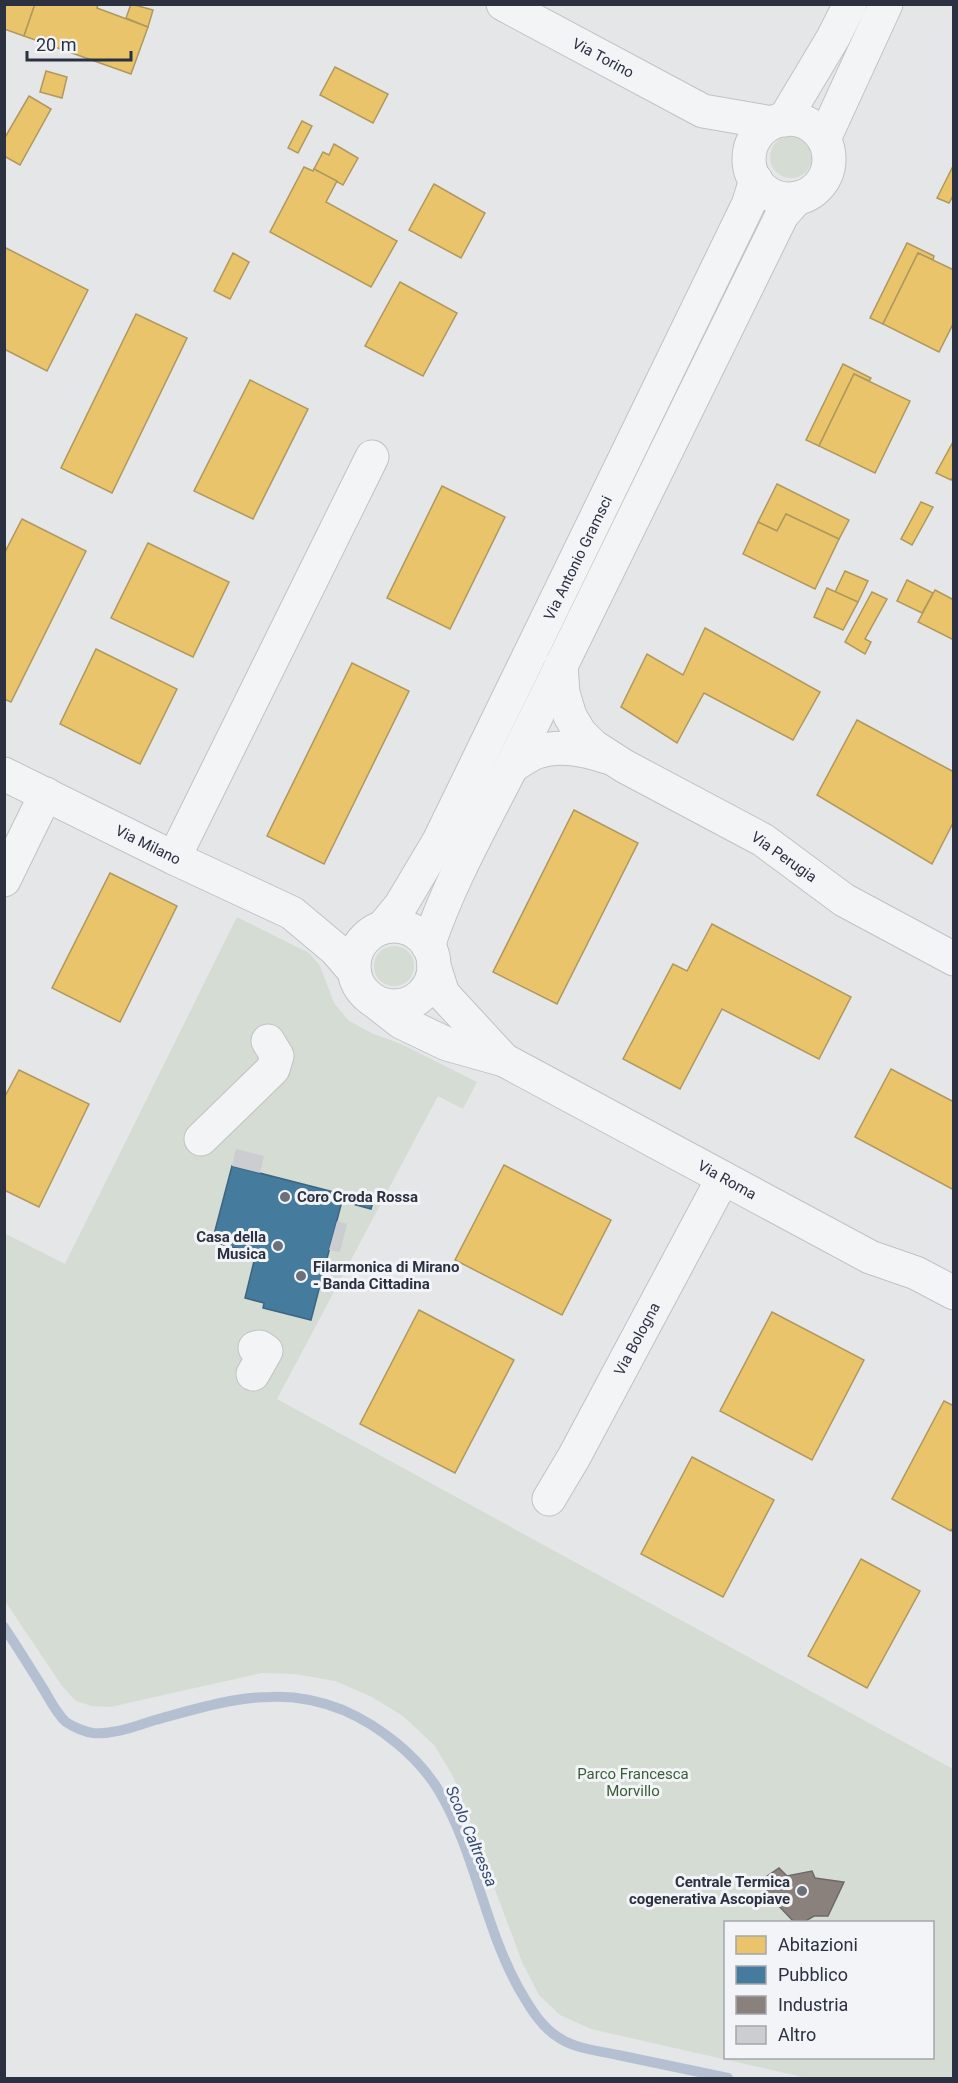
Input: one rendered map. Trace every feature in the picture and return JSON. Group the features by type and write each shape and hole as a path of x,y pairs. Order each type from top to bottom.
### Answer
{"street":[{"name":"Via Torino","path":"503,4 703,111 778,122"},
{"path":"778,122 833,38 850,4"},
{"path":"824,139 886,4"},
{"name":"Via Torino","path":"703,111 753,170"},
{"path":"796,120 807,123 824,139 829,151 829,164 826,176 819,186 808,194 784,199 762,188 753,170 751,149 763,130 778,122 796,120"},
{"name":"Via Antonio Gramsci","path":"380,928 401,905 439,841 743,216 753,170"},
{"path":"431,956 420,937 411,930 400,927 380,928 369,934 358,949 354,971 357,983 364,993 384,1005 408,1003 427,987 432,976 431,956 437,921 467,855 782,215 797,198"},
{"path":"174,858 372,457"},
{"name":"Via Perugia","path":"561,664 563,693 570,716 580,733 593,746 612,759 763,840 844,900 954,959"},
{"name":"Via Perugia","path":"512,766 536,752 552,748 591,752 612,759"},
{"name":"Via Milano","path":"4,774 292,913 353,926 380,928"},
{"path":"4,880 46,794"},
{"name":"Via Milano","path":"292,913 335,949 354,971"},
{"name":"Via Roma","path":"431,956 443,994 504,1060"},
{"name":"Via Roma","path":"373,1000 401,1022 447,1044 504,1060 870,1257 915,1273 954,1293"},
{"path":"201,1139 273,1069 277,1056 268,1041"},
{"name":"Via Bologna","path":"549,1499 574,1457 723,1178"}],"green space":[{"path":"791,136 799,137 806,142 811,149 811,165 806,172 799,177 791,178 783,177 776,172 771,165 770,157 771,149 776,142 783,137"},
{"name":"Parco Francesca Morvillo","path":"237,917 309,953 320,966 334,1003 348,1020 477,1082 463,1109 438,1096 277,1399 953,1769 953,2078 807,2078 591,2029 560,2015 539,1995 522,1962 453,1776 434,1745 403,1716 370,1696 335,1681 295,1674 262,1673 110,1707 92,1706 76,1701 62,1686 5,1601 4,1233 65,1264"},
{"path":"394,946 408,952 414,966 408,980 394,986 380,980 374,966 380,952"}],"building: Abitazioni":[{"path":"4,4 35,4 24,36 4,29"},
{"path":"35,4 98,4 97,8 148,27 131,74 24,36"},
{"path":"131,4 153,10 148,27 126,18"},
{"path":"335,67 388,94 373,123 320,95"},
{"path":"46,71 67,77 62,98 40,92"},
{"path":"29,96 51,109 20,165 4,156 4,139"},
{"path":"302,121 312,126 298,153 288,148"},
{"path":"334,144 358,158 343,185 314,169 323,152 329,155"},
{"path":"954,164 954,194 949,203 937,198"},
{"path":"304,167 313,171 314,169 337,181 326,202 397,241 371,287 270,232"},
{"path":"434,184 485,213 461,258 409,230"},
{"path":"907,243 934,256 933,260 918,253 883,324 870,318"},
{"path":"4,247 88,290 47,371 4,349"},
{"path":"233,253 249,262 230,299 214,291"},
{"path":"918,253 954,270 954,322 939,352 883,324"},
{"path":"400,282 457,313 423,376 365,346"},
{"path":"136,314 187,338 112,493 61,468"},
{"path":"843,364 871,378 869,381 854,374 819,446 806,440"},
{"path":"854,374 910,401 875,473 819,446"},
{"path":"250,380 308,409 253,519 194,491"},
{"path":"954,440 954,476 951,480 936,473"},
{"path":"777,484 849,520 839,539 786,514 777,531 758,522"},
{"path":"442,486 505,517 450,629 387,598"},
{"path":"921,502 933,507 912,545 901,539"},
{"path":"786,514 839,539 815,589 743,554 758,522 777,531"},
{"path":"22,519 86,551 11,702 4,699 4,554"},
{"path":"148,543 229,582 193,657 111,618"},
{"path":"845,571 868,581 858,602 835,592"},
{"path":"907,580 933,593 922,613 897,601"},
{"path":"827,588 858,602 843,630 814,617"},
{"path":"935,590 954,600 954,640 918,622"},
{"path":"872,592 887,599 865,639 871,642 865,654 845,642"},
{"path":"705,628 820,692 793,740 704,693 677,743 621,707 647,654 683,675"},
{"path":"96,649 177,689 140,764 60,724"},
{"path":"352,663 409,691 324,864 267,836"},
{"path":"857,720 954,772 954,821 932,864 817,795"},
{"path":"574,810 638,843 557,1004 493,972"},
{"path":"110,873 177,906 120,1022 52,988"},
{"path":"712,924 851,997 819,1059 722,1009 680,1089 623,1059 673,964 687,971"},
{"path":"891,1069 954,1102 954,1190 855,1137"},
{"path":"19,1070 89,1104 39,1207 4,1190 4,1098"},
{"path":"504,1165 611,1220 562,1315 455,1260"},
{"path":"419,1310 514,1360 455,1473 360,1424"},
{"path":"772,1312 864,1360 812,1460 720,1411"},
{"path":"944,1401 954,1406 954,1526 951,1531 892,1499"},
{"path":"692,1457 774,1500 723,1597 641,1554"},
{"path":"861,1559 920,1591 867,1688 808,1656"}],"building: Pubblico":[{"name":"Casa della Musica","path":"232,1166 373,1202 371,1209 342,1201 311,1320 263,1308 264,1303 245,1298 256,1253 212,1242"}],"building: Industria":[{"name":"Centrale Termica cogenerativa Ascopiave","path":"779,1868 787,1876 812,1871 815,1878 844,1882 828,1916 814,1916 806,1921 793,1921 757,1883"}],"building: Altro":[{"path":"236,1149 264,1156 260,1173 232,1166"},
{"path":"337,1221 347,1224 340,1252 329,1250"}],"waterway":[{"name":"Scolo Caltressa","path":"4,1627 60,1715 69,1724 86,1732 117,1731 213,1705 242,1699 271,1697 298,1698 325,1704 371,1724 409,1754 439,1791 462,1839 506,1963 527,2002 547,2029 561,2039 581,2047 728,2078"}],"place":[{"name":"Coro Croda Rossa","path":"285,1197"},
{"name":"Casa della Musica","path":"278,1246"},
{"name":"Filarmonica di Mirano - Banda Cittadina","path":"301,1276"},
{"name":"Centrale Termica cogenerativa Ascopiave","path":"802,1891"}]}
